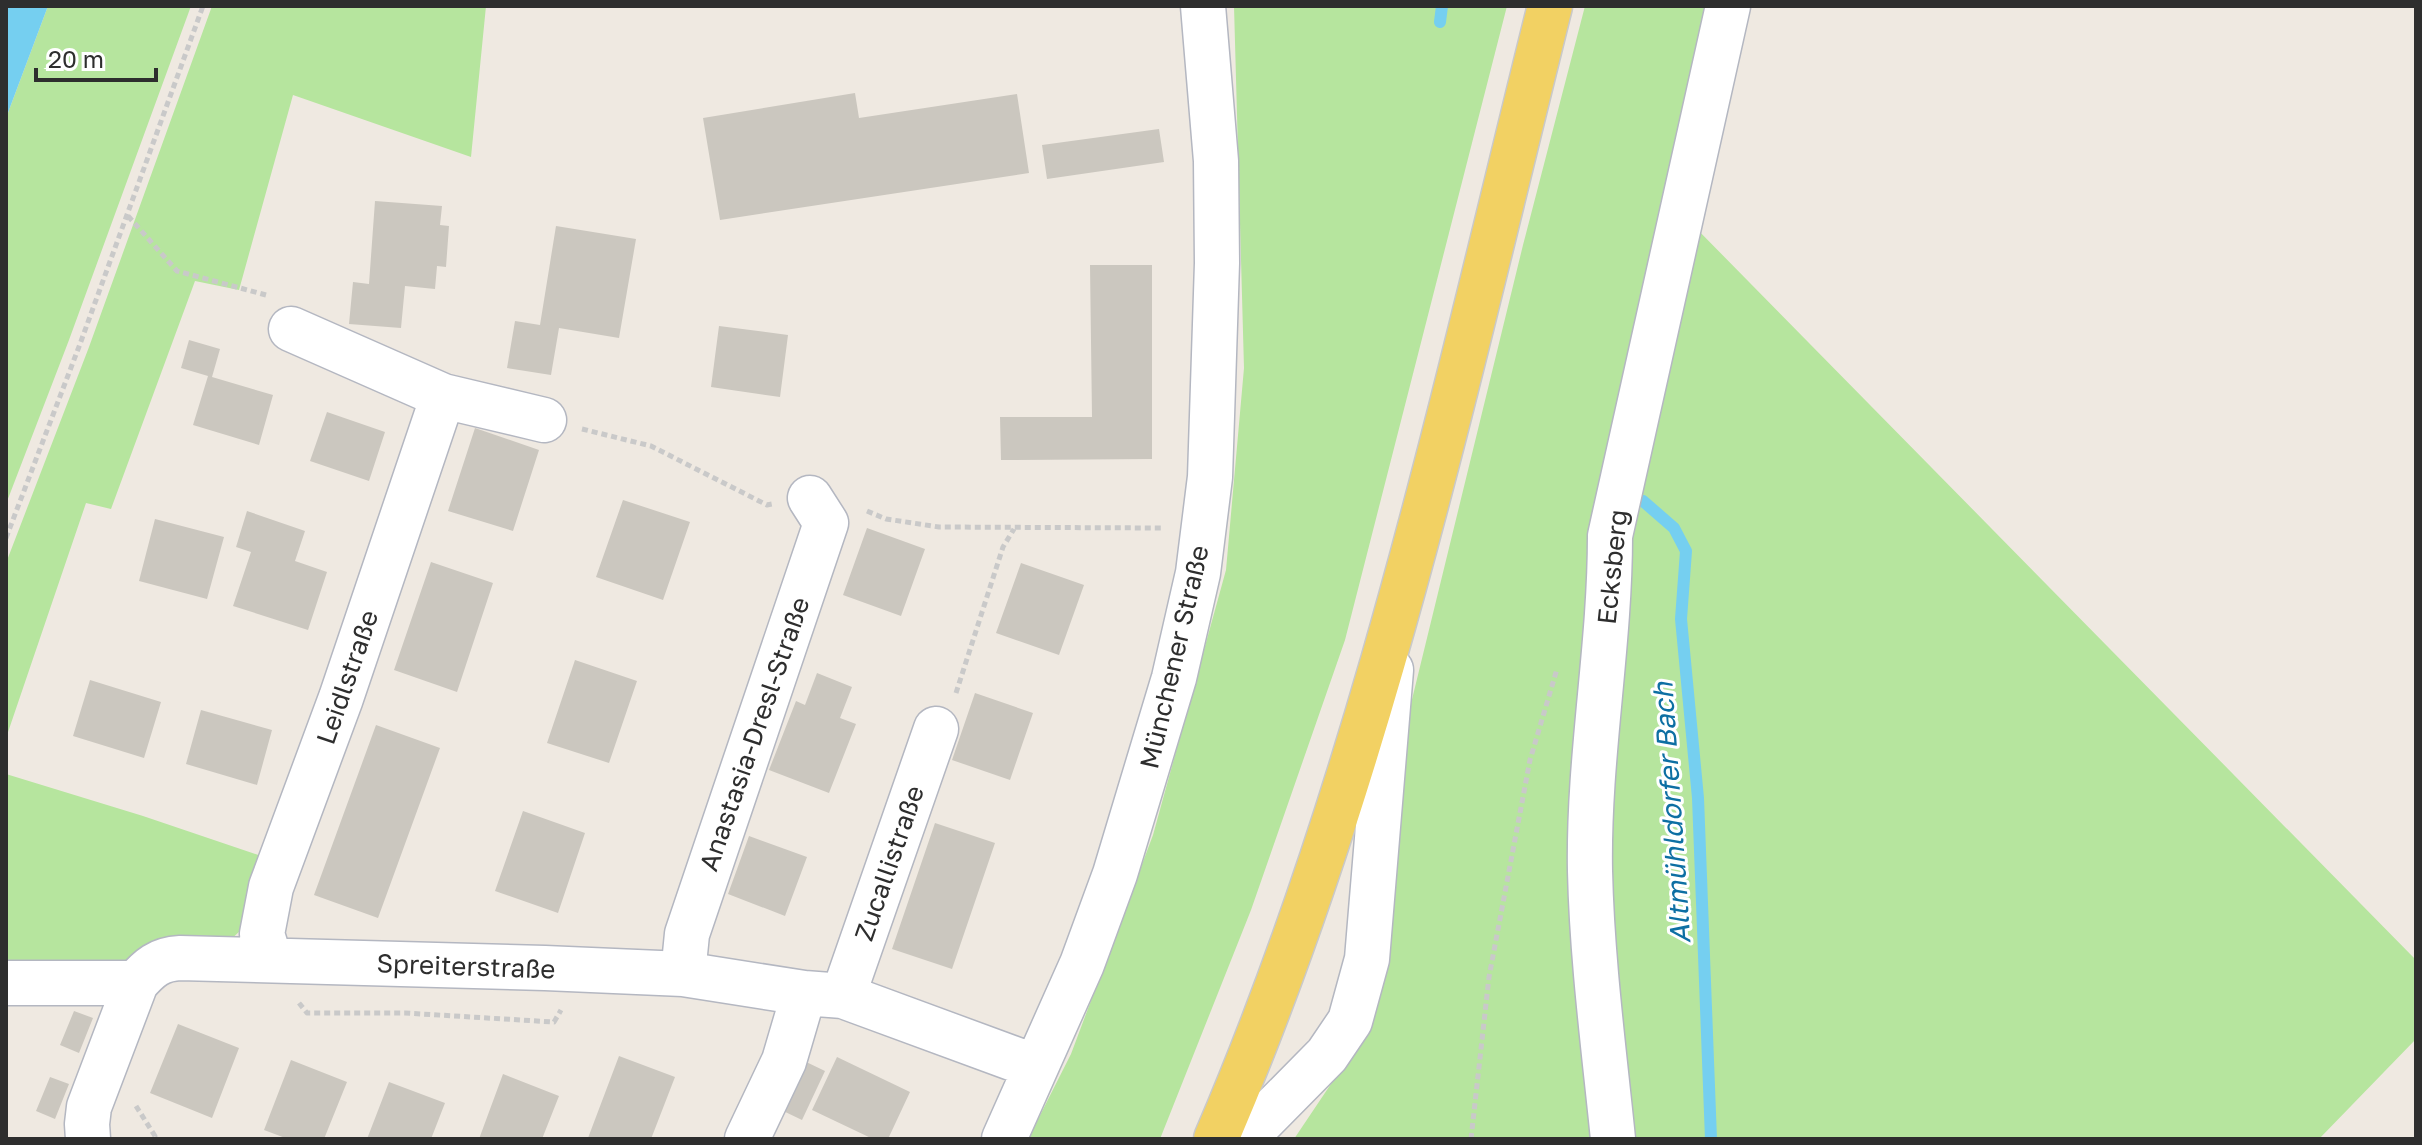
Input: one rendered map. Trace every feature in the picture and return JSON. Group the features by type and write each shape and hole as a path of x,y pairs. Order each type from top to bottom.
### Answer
{"main road":[{"path":"1216,1139 1259,1039 1338,815 1395,628 1550,6"}],"street":[{"name":"Münchener Straße","path":"1004,1139 1082,964 1115,874 1149,768 1198,573 1210,477 1217,263 1216,161 1203,6"},
{"name":"Ecksberg","path":"1613,1139 1590,871 1593,748 1610,574 1610,536 1728,6"},
{"path":"291,329 443,396 544,420"},
{"name":"Leidlstraße","path":"280,976 262,934 271,887 341,698 443,396"},
{"name":"Anastasia-Dresl-Straße","path":"683,974 687,934 826,523 810,498"},
{"path":"1244,1139 1327,1055 1350,1021 1367,959 1395,628"},
{"name":"Zucallistraße","path":"823,994 936,729"},
{"name":"Spreiterstraße","path":"136,983 150,966 166,959 280,976 683,974 823,994 1036,1067"},
{"path":"6,983 136,983 89,1107 88,1139"},
{"path":"747,1139 784,1061 823,994"}],"path":[{"path":"6,538 128,216 203,6"},
{"path":"128,216 177,271 277,298 291,329"},
{"path":"544,420 651,446 767,505 810,498 843,501 886,519 939,527 1203,528"},
{"path":"936,729 956,694 1003,547 1015,528"},
{"path":"1471,1139 1489,977 1530,760 1561,656"},
{"path":"280,976 307,1013 405,1013 554,1022 566,1003"},
{"path":"133,1102 154,1139"}],"green space":[{"path":"48,6 191,6 6,504 6,118"},
{"path":"212,6 486,6 471,157 293,95 239,290 195,281 111,509 86,503 6,738 6,563 89,347"},
{"path":"1234,6 1507,6 1345,640 1251,910 1160,1139 1028,1139 1071,1054 1153,835 1226,570 1244,368"},
{"path":"1585,6 1720,6 1690,222 2416,960 2416,1039 2319,1139 1294,1139 1341,1069 1406,724"},
{"path":"6,774 267,858 242,929 224,946 130,967 6,964"}],"water":[{"path":"6,6 48,6 6,118"}],"building":[{"path":"855,93 859,118 1017,94 1029,173 720,220 703,118"},
{"path":"1159,129 1164,162 1047,179 1042,145"},
{"path":"375,201 442,206 440,225 449,226 446,267 437,266 435,289 405,286 401,328 349,324 353,282 369,284"},
{"path":"556,226 636,239 619,338 559,328 551,375 507,368 515,321 540,325"},
{"path":"1090,265 1152,265 1152,459 1001,460 1000,417 1092,417"},
{"path":"719,326 788,335 780,397 711,387"},
{"path":"189,340 220,349 212,377 273,395 259,445 193,425 208,376 181,368"},
{"path":"327,412 385,432 369,481 310,461"},
{"path":"475,428 539,450 513,531 448,511"},
{"path":"623,500 690,522 663,600 596,577"},
{"path":"247,511 305,531 295,561 327,572 308,630 233,606 251,552 236,547"},
{"path":"155,519 224,537 207,599 139,581"},
{"path":"867,528 925,549 901,616 843,595"},
{"path":"431,562 493,583 457,692 394,670"},
{"path":"1021,563 1084,585 1059,655 996,633"},
{"path":"575,660 637,681 609,763 547,743"},
{"path":"817,673 852,687 840,718 856,724 829,793 769,770 796,701 805,705"},
{"path":"90,680 161,702 144,758 73,736"},
{"path":"975,693 1033,713 1010,780 952,760"},
{"path":"201,710 272,730 257,785 186,764"},
{"path":"376,725 440,748 378,918 314,895"},
{"path":"523,811 585,833 558,913 495,891"},
{"path":"935,823 995,843 952,969 892,949"},
{"path":"749,836 807,857 785,916 728,894"},
{"path":"74,1011 93,1018 79,1053 60,1045"},
{"path":"178,1024 239,1048 212,1118 150,1093"},
{"path":"619,1056 675,1077 651,1139 588,1138"},
{"path":"837,1057 910,1092 888,1139 873,1139 812,1110"},
{"path":"800,1059 825,1071 802,1120 777,1108"},
{"path":"291,1060 347,1082 324,1139 288,1139 264,1130"},
{"path":"503,1074 559,1096 542,1139 479,1139"},
{"path":"50,1077 69,1084 55,1119 36,1111"},
{"path":"389,1082 445,1103 431,1139 367,1139"}],"waterway":[{"name":"Altmühldorfer Bach","path":"1440,22 1442,6"},
{"name":"Altmühldorfer Bach","path":"1643,501 1674,528 1686,551 1681,619 1698,798 1711,1139"}]}
